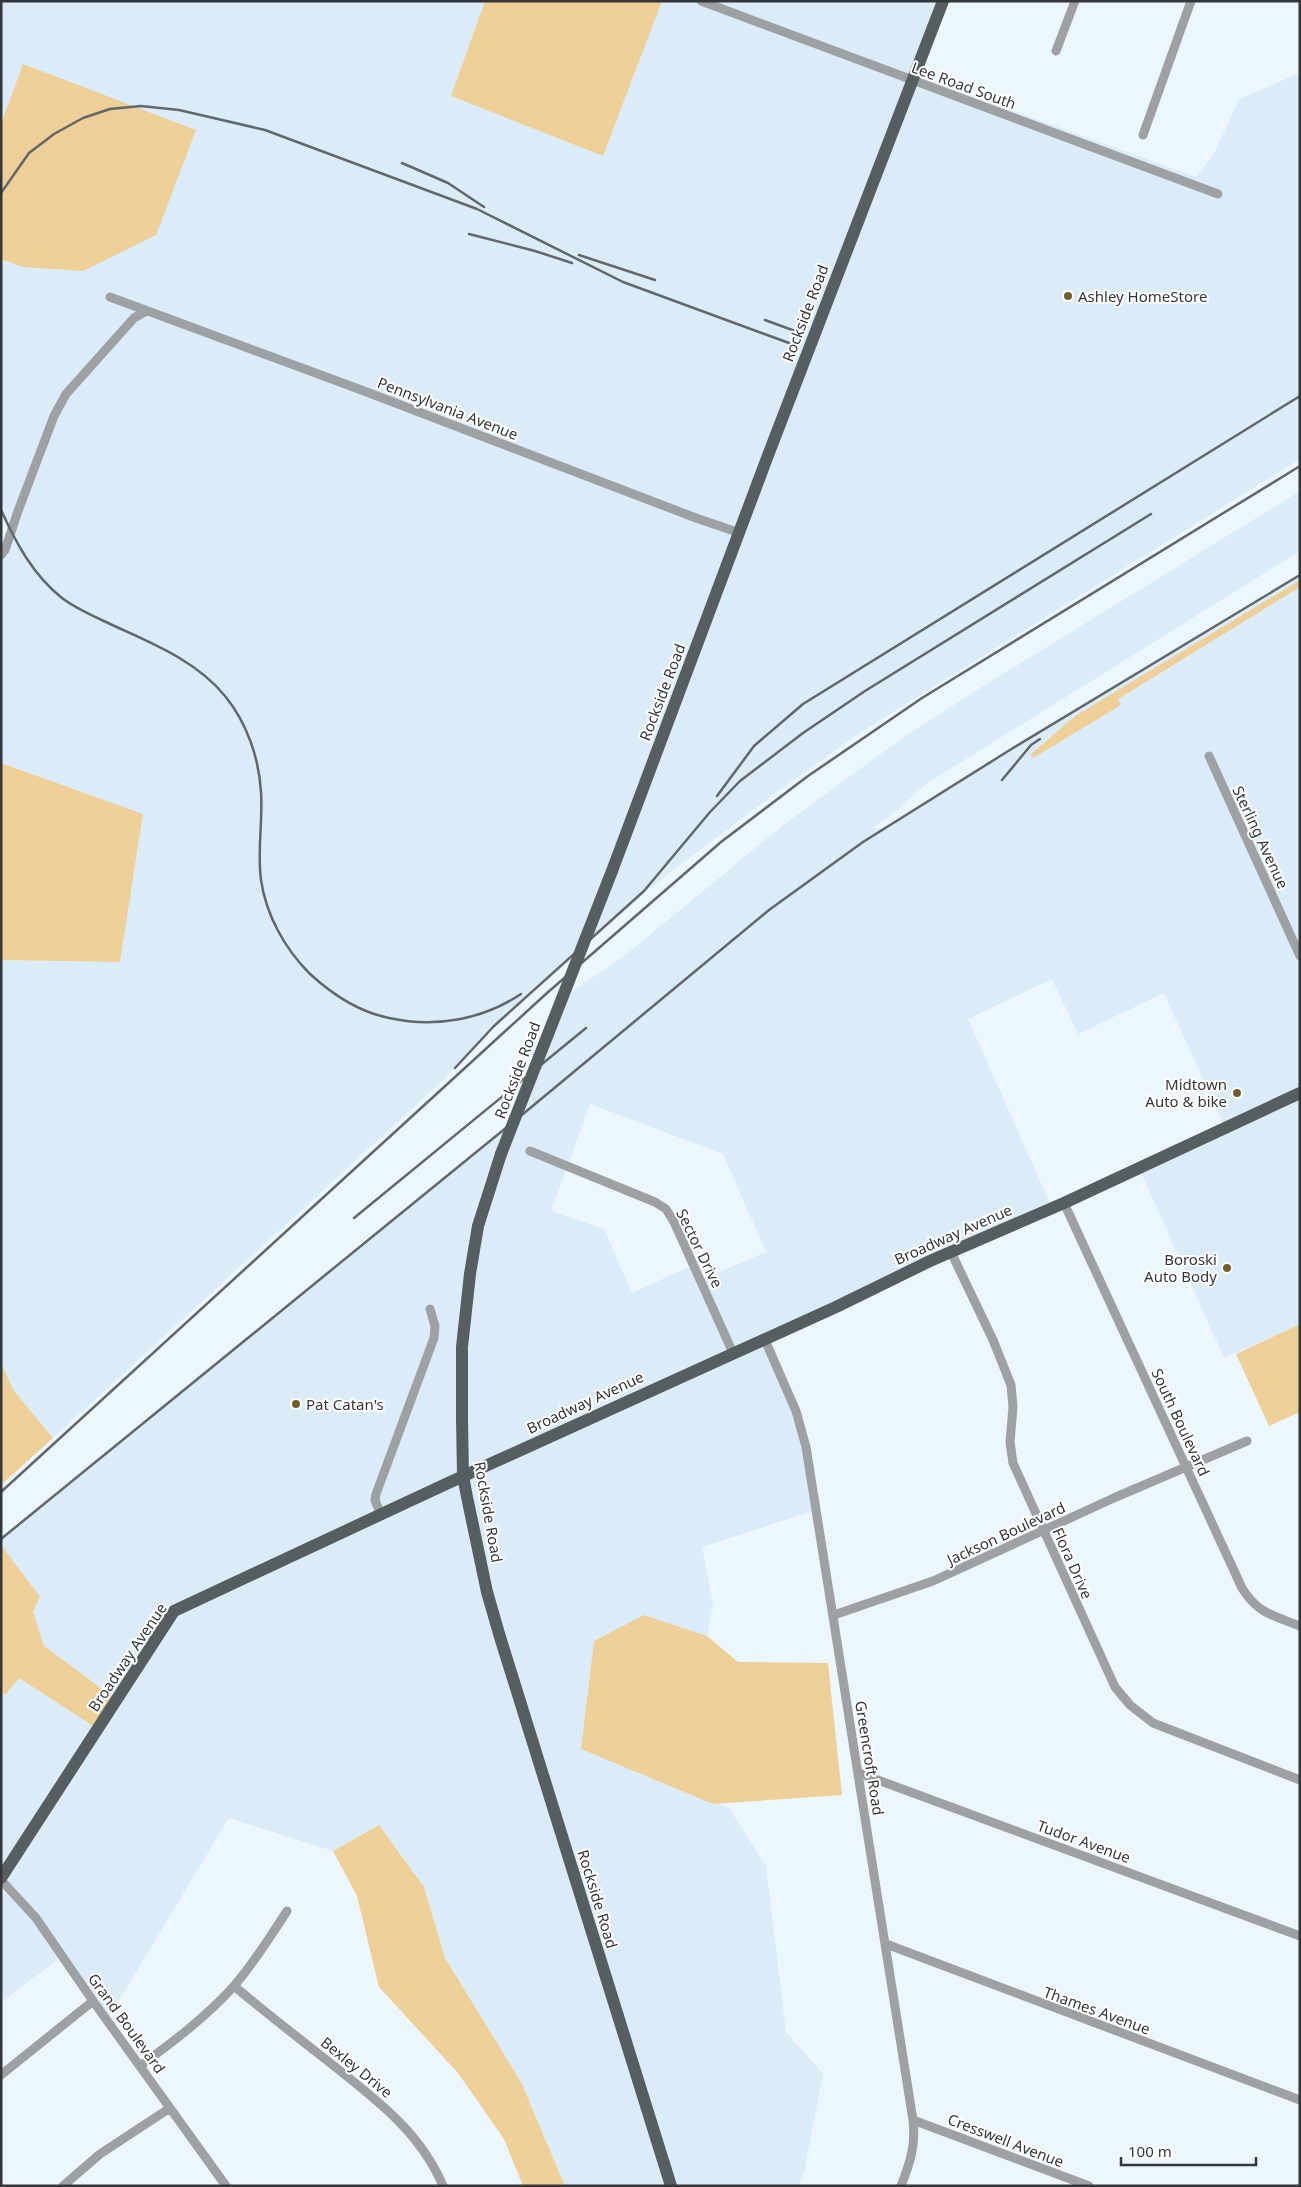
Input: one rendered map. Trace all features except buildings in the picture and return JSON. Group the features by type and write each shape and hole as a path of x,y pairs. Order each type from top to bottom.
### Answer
{"main road":[{"name":"Rockside Road","path":"671,2186 485,1584 463,1476 462,1347 470,1274 478,1226 501,1154 612,871 943,1"},
{"name":"Broadway Avenue","path":"1,1879 174,1611 463,1476 764,1340 951,1252 1064,1203 1300,1093"}],"street":[{"name":"Lee Road South","path":"701,1 1218,194"},
{"path":"1056,51 1075,1"},
{"path":"1143,135 1191,1"},
{"name":"Pennsylvania Avenue","path":"110,297 740,533"},
{"path":"1,555 5,550 54,416 66,394 134,318 146,312"},
{"name":"Sterling Avenue","path":"1209,756 1300,956"},
{"name":"Sector Drive","path":"530,1151 655,1202 666,1209 674,1222 733,1353"},
{"name":"South Boulevard","path":"1064,1203 1249,1599 1264,1612 1300,1626"},
{"name":"Flora Drive","path":"951,1252 993,1340 1011,1386 1013,1407 1010,1452 1115,1686 1130,1706 1141,1716 1159,1726 1300,1780"},
{"path":"380,1515 376,1500 378,1488 434,1338 435,1326 430,1309"},
{"name":"Greencroft Road","path":"764,1340 796,1411 806,1447 834,1615 915,2137 913,2152 901,2186"},
{"name":"Jackson Boulevard","path":"834,1615 933,1581 1247,1441"},
{"name":"Tudor Avenue","path":"859,1773 1300,1936"},
{"name":"Grand Boulevard","path":"1,1879 36,1918 93,2001 226,2186"},
{"path":"140,2066 186,2031 234,1986 264,1947 287,1911"},
{"name":"Thames Avenue","path":"886,1944 1300,2100"},
{"name":"Bexley Drive","path":"234,1986 376,2098 399,2119 423,2148 443,2186"},
{"path":"1,2075 93,2001"},
{"path":"63,2186 100,2154 170,2108"},
{"name":"Cresswell Avenue","path":"913,2120 1088,2186"}],"shaded area":[{"path":"1,1 485,1 451,96 603,155 662,1 943,1 915,75 1196,177 1214,154 1239,99 1300,73 1300,459 861,732 769,798 629,904 494,1026 439,1084 53,1438 14,1391 1,1363 1,960 120,962 143,815 1,763 1,555 11,531 1,510"},
{"path":"485,1 662,1 603,156 451,96"},
{"path":"23,64 196,130 156,235 83,271 23,267 1,259 1,124"},
{"path":"1300,491 1300,551 926,784 888,818 872,828 884,829 1013,748 1300,575 1300,1324 1224,1358 1139,1168 1225,1128 1164,993 1078,1034 1052,979 968,1019 1052,1208 765,1340 796,1411 816,1510 702,1547 713,1604 707,1636 644,1615 581,1749 729,1808 766,1866 786,2032 823,2074 804,2171 799,2186 565,2186 521,2082 445,1958 424,1887 379,1825 333,1851 229,1818 107,2020 62,1956 1,2003 1,1538 511,1123 571,992 623,957 782,826 901,739","holes":["590,1104 723,1154 766,1252 701,1280 693,1265 632,1293 604,1229 551,1211"]},
{"path":"1300,580 1300,587 1118,699 1121,705 1033,758 1030,755 1075,716"},
{"path":"1,763 143,814 120,962 1,960"},
{"path":"1300,1324 1300,1412 1269,1426 1236,1354"},
{"path":"1,1363 14,1391 53,1438 1,1485"},
{"path":"1,1545 40,1597 33,1611 44,1646 117,1700 98,1729 19,1678 5,1695 1,1690"},
{"path":"644,1615 707,1636 738,1662 828,1663 842,1795 713,1804 581,1749 594,1641"},
{"path":"379,1825 424,1887 445,1958 521,2082 565,2186 523,2186 504,2139 458,2073 379,1987 357,1896 333,1851"}],"railway":[{"path":"1,193 29,153 54,134 83,118 110,109 141,106 179,110 265,130 477,209 623,282 789,343"},
{"path":"402,163 448,183 484,207"},
{"path":"469,234 535,251 572,263"},
{"path":"579,255 655,280"},
{"path":"765,320 795,331"},
{"path":"717,796 754,746 803,704 1300,396"},
{"path":"1,1492 547,993 721,842 808,776 922,698 1300,466"},
{"path":"1,510 26,558 42,579 62,598 83,611 154,644 185,662 213,683 233,706 246,729 258,766 261,803 260,869 267,906 278,931 292,954 310,974 337,996 367,1012 406,1021 441,1022 458,1020 490,1010 521,994"},
{"path":"455,1068 494,1026 644,891 710,812 740,781 803,733 865,691 1151,514"},
{"path":"1,1539 523,1114 769,910 863,842 1013,748 1300,575"},
{"path":"1002,780 1031,745 1040,739"},
{"path":"354,1218 586,1028"}],"place":[{"name":"Ashley HomeStore","path":"1068,296"},
{"name":"Midtown Auto & bike","path":"1237,1093"},
{"name":"Boroski Auto Body","path":"1227,1268"},
{"name":"Pat Catan's","path":"296,1404"}]}
